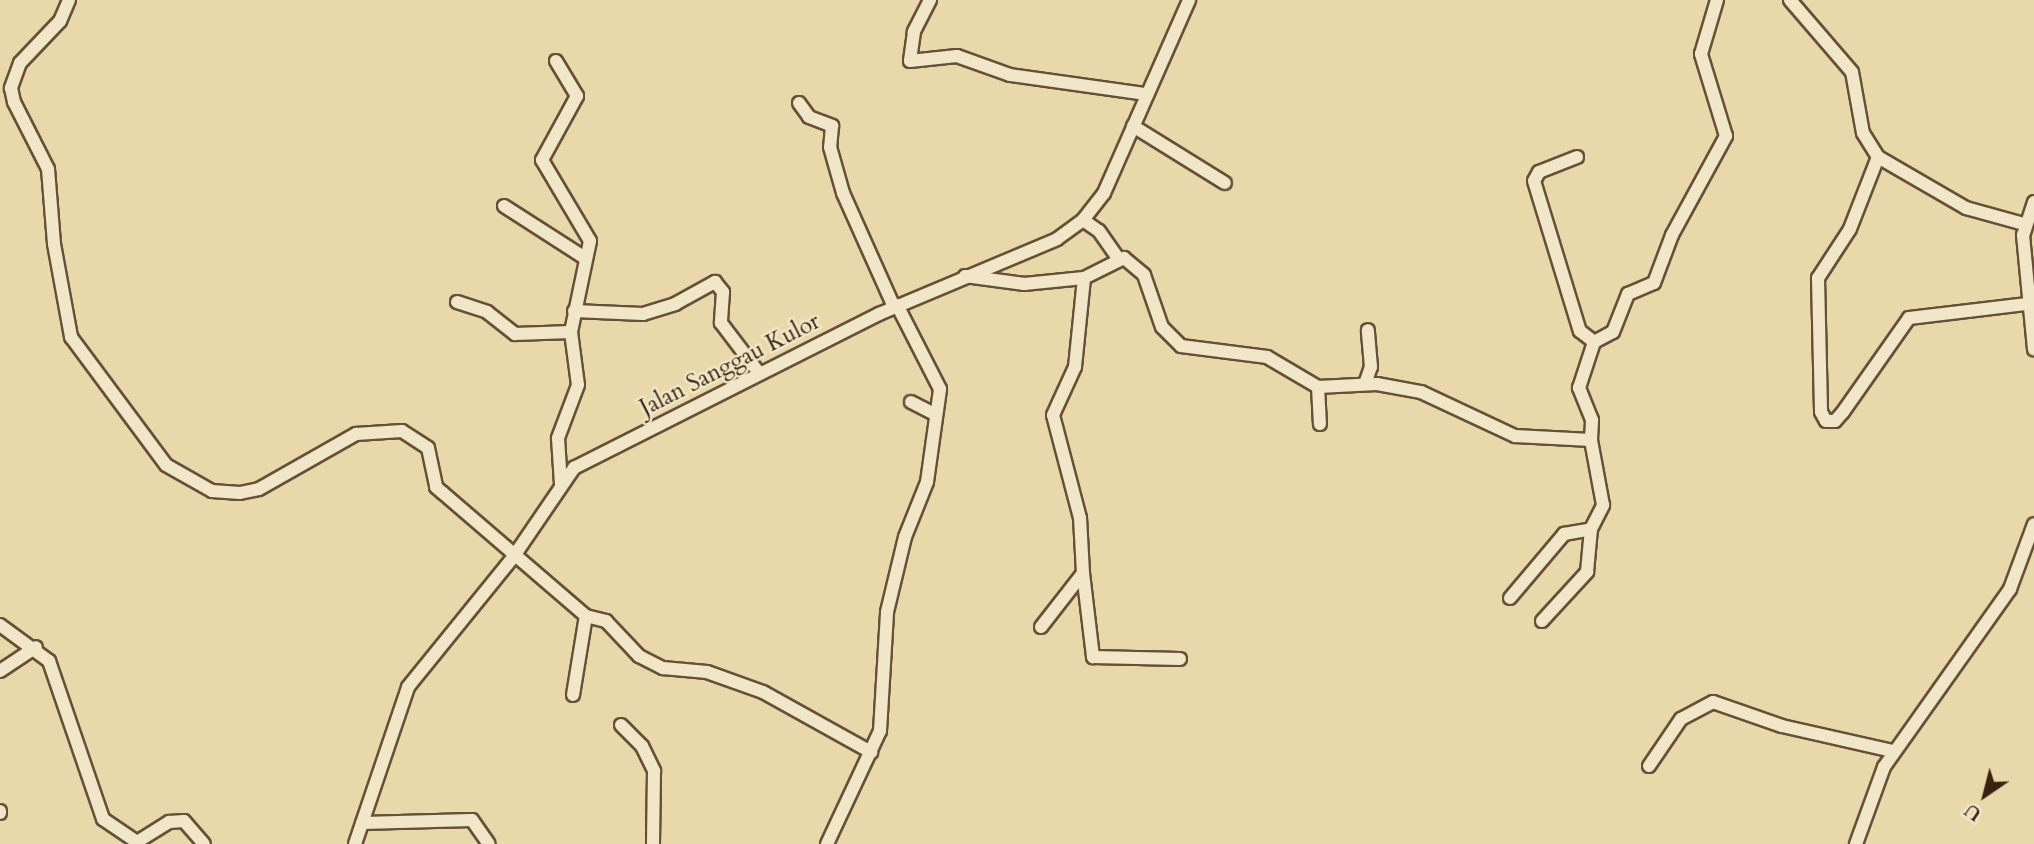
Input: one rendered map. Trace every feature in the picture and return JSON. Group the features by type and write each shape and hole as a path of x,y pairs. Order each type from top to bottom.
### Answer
{"street":[{"path":"69,0 60,21 20,63 11,88 48,169 54,244 71,337 147,445 185,479 212,491 240,493 259,489 356,433 401,431 432,454 436,486 514,556 570,597 586,616 606,621 654,665 707,672 764,692 871,752"},
{"path":"930,0 914,32 910,61 957,56 1010,75 1146,94"},
{"name":"Jalan Sanggau Kulor","path":"355,844 408,687 514,556 561,485 591,457 895,306 1057,239 1083,220 1104,193 1189,0"},
{"path":"1542,621 1587,572 1591,529 1603,505 1591,440 1591,420 1578,388 1594,342 1613,332 1628,294 1654,283 1672,234 1724,142 1727,126 1701,54 1717,0"},
{"path":"1790,0 1852,72 1863,133 1878,157 1966,208 2024,224"},
{"path":"556,61 577,96 542,160 587,232 585,258 571,332 578,385 558,438 561,485"},
{"path":"799,103 809,117 832,126 830,147 843,193 895,306 939,382 928,482 905,537 887,612 883,717 871,752 827,844"},
{"path":"1133,126 1225,183"},
{"path":"1577,157 1539,172 1534,181 1580,331 1594,342"},
{"path":"1878,157 1850,229 1818,278 1821,412 1826,421 1843,412 1909,318 2033,303"},
{"path":"2034,202 2024,224 2033,303 2034,349"},
{"path":"504,206 585,258"},
{"path":"1083,220 1105,237 1117,257 1139,267 1162,327 1181,346 1267,357 1318,387 1365,384 1421,392 1516,436 1591,440"},
{"path":"965,275 1024,284 1084,278 1117,257"},
{"path":"1084,278 1075,367 1053,415 1080,518 1083,573 1093,657 1180,659"},
{"path":"574,311 643,314 675,304 715,282 723,292 721,323 759,373"},
{"path":"457,302 487,312 515,334 571,332"},
{"path":"1365,384 1371,367 1368,330"},
{"path":"1318,387 1320,424"},
{"path":"911,402 935,414"},
{"path":"1856,844 1868,801 1893,751 2010,589 2034,524"},
{"path":"1510,598 1564,534 1591,529"},
{"path":"1041,627 1083,573"},
{"path":"573,695 586,616"},
{"path":"0,625 36,647 51,666 103,819 137,842 148,840 169,822 184,821 204,844"},
{"path":"0,671 36,647"},
{"path":"1649,766 1681,719 1713,702 1782,726 1893,751"},
{"path":"621,725 642,746 654,771 653,844"},
{"path":"362,823 472,820 489,844"}]}
